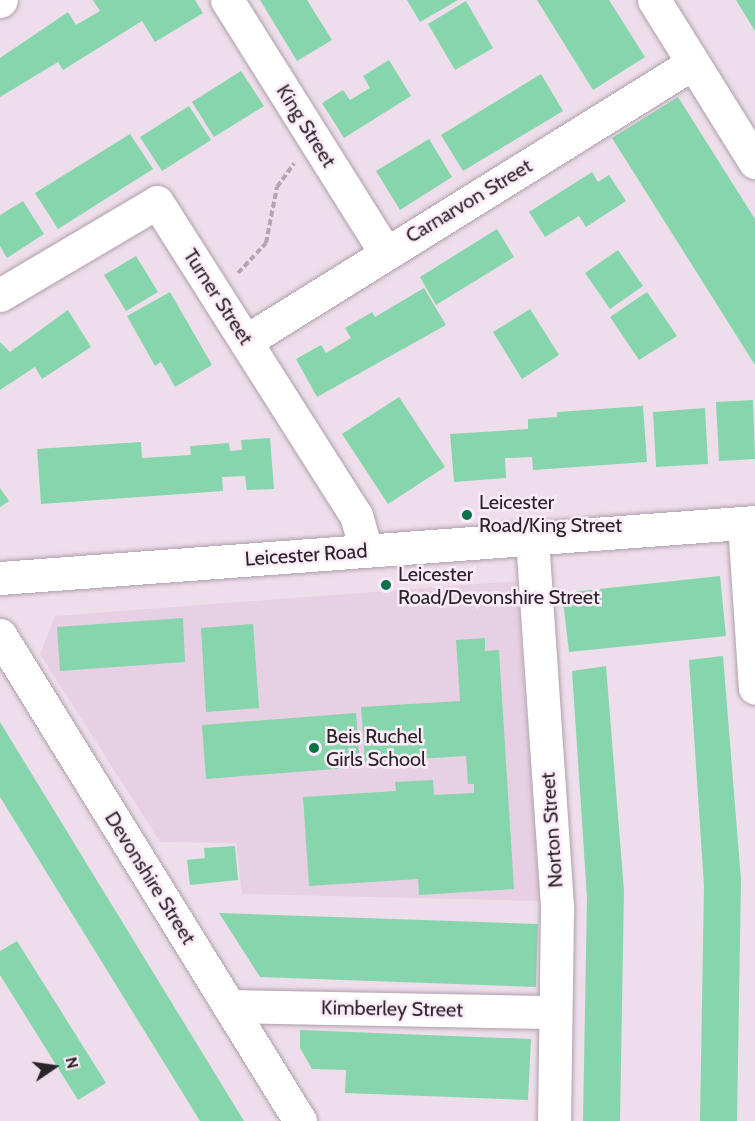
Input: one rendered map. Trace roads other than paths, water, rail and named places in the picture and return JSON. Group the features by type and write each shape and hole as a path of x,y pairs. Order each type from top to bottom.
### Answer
{"street":[{"name":"King Street","path":"227,0 385,252"},
{"path":"654,0 755,162"},
{"name":"Carnarvon Street","path":"246,341 385,252 693,63"},
{"name":"Turner Street","path":"0,295 158,202 356,515 366,551"},
{"path":"749,522 755,688"},
{"name":"Leicester Road","path":"0,578 749,522"},
{"name":"Norton Street","path":"532,539 557,910 555,1121"},
{"name":"Devonshire Street","path":"0,635 300,1121"},
{"name":"Kimberley Street","path":"229,1006 555,1012"}],"place":[{"name":"Leicester Road/King Street","path":"467,515"},
{"name":"Leicester Road/Devonshire Street","path":"386,585"},
{"name":"Beis Ruchel Girls School","path":"314,748"}]}
